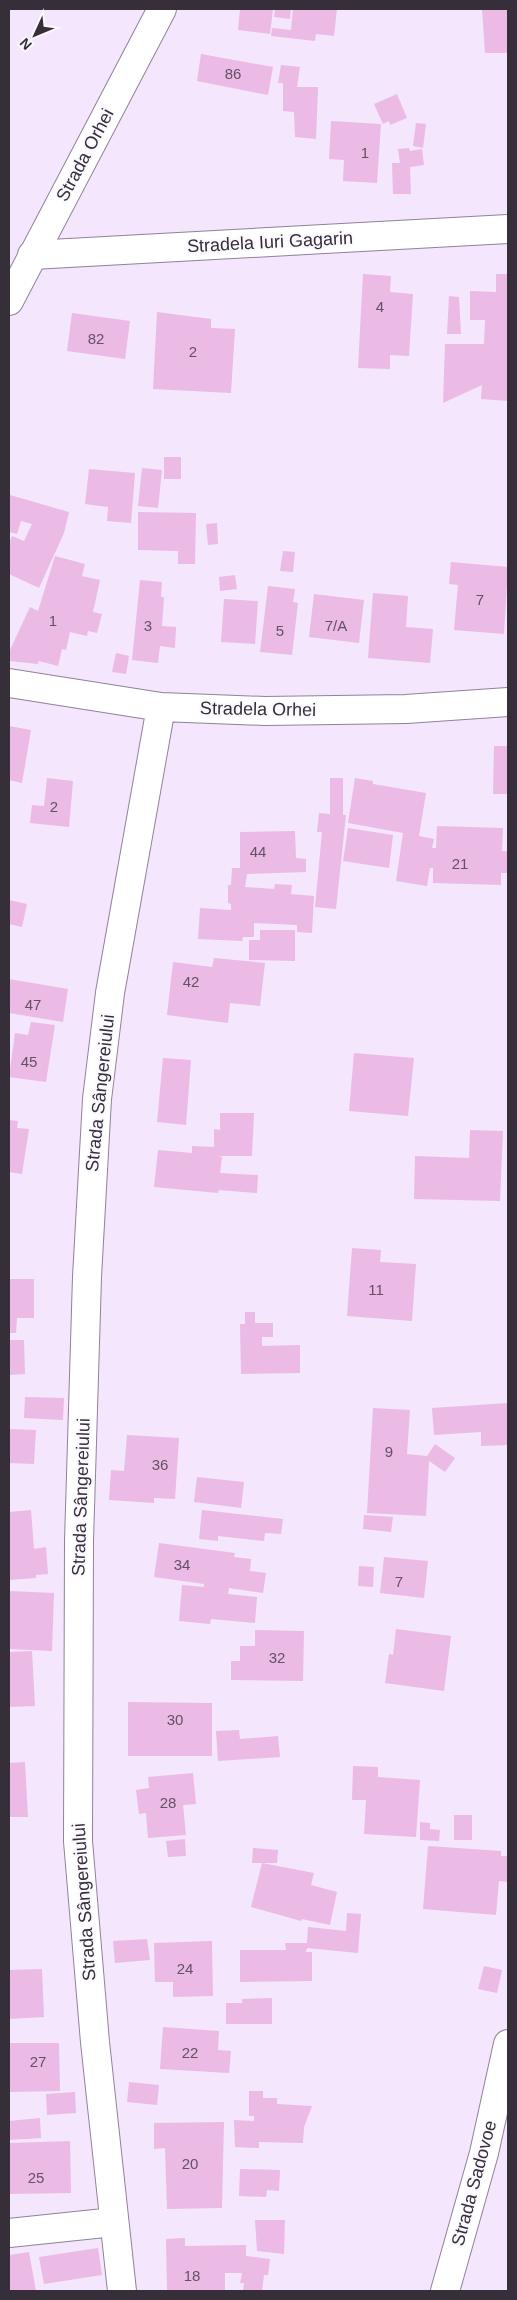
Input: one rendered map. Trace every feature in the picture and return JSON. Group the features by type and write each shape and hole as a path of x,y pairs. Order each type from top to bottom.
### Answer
{"street":[{"name":"Strada Orhei","path":"9,301 162,9"},
{"name":"Stradela Iuri Gagarin","path":"32,254 508,229"},
{"name":"Stradela Orhei","path":"9,683 161,707 312,710 406,709 508,702"},
{"name":"Strada Sângereiului","path":"122,2291 78,1841 79,1541 87,1277 97,1099 109,1002 161,707"},
{"name":"Strada Sadovoe","path":"446,2291 484,2153 508,2044"},
{"path":"9,2233 114,2222"}],"building":[{"path":"240,9 273,9 270,34 238,30"},
{"path":"275,9 291,9 290,19 274,17"},
{"path":"293,9 337,9 334,36 316,34 315,41 271,36 272,28 291,30"},
{"path":"482,9 508,9 508,53 485,53"},
{"path":"201,54 273,67 268,95 197,81"},
{"path":"281,65 300,67 297,87 318,87 316,139 295,137 294,112 283,111 283,83 278,83"},
{"path":"397,94 407,118 390,125 389,121 383,124 374,104"},
{"path":"331,121 381,124 377,183 343,181 344,160 329,159"},
{"path":"416,123 426,124 423,148 413,146"},
{"path":"409,148 410,151 422,149 424,165 410,167 411,194 393,194 392,163 400,163 398,149"},
{"path":"363,274 391,276 390,292 413,294 409,356 390,355 390,369 358,368"},
{"path":"496,274 508,274 508,401 481,399 482,385 443,403 445,344 484,344 485,320 470,320 470,291 496,292"},
{"path":"449,296 459,297 461,334 447,334"},
{"path":"157,312 211,319 211,328 235,329 231,393 153,389"},
{"path":"72,313 130,321 125,359 67,351"},
{"path":"164,457 181,457 181,479 164,479"},
{"path":"142,468 162,470 158,508 138,506"},
{"path":"89,469 135,473 131,523 107,521 108,507 85,504"},
{"path":"10,495 69,512 64,533 39,588 9,574 9,543 12,536 24,541 32,524 21,521 17,534 9,532"},
{"path":"138,512 196,513 195,564 178,564 178,551 138,550"},
{"path":"217,523 218,544 208,545 206,524"},
{"path":"283,551 295,552 293,572 280,571"},
{"path":"55,556 85,564 82,576 100,580 93,612 102,614 97,633 88,631 87,636 70,632 66,650 62,649 58,666 39,661 38,664 9,661 9,652 30,607 38,611"},
{"path":"451,562 508,567 504,634 454,630 458,585 449,584"},
{"path":"235,575 237,589 220,591 219,577"},
{"path":"140,580 162,582 161,597 164,597 162,626 176,627 175,648 160,646 158,663 132,660"},
{"path":"268,586 295,589 293,602 298,603 292,655 260,652"},
{"path":"373,593 408,596 406,627 433,629 430,663 368,658"},
{"path":"314,594 364,600 359,643 309,637"},
{"path":"224,599 258,601 255,644 221,642"},
{"path":"116,653 129,656 126,674 112,672"},
{"path":"9,726 31,730 22,783 9,780"},
{"path":"494,746 508,746 508,794 493,794"},
{"path":"47,778 73,781 69,827 30,823 32,805 44,806"},
{"path":"330,778 343,778 343,815 346,815 336,909 315,907 322,832 317,832 319,813 330,814"},
{"path":"355,778 373,781 373,784 426,793 419,836 434,839 432,848 436,848 437,826 503,828 502,851 508,851 508,873 501,873 501,885 433,883 433,868 430,868 427,886 396,881 403,833 348,823"},
{"path":"348,828 393,835 389,868 343,861"},
{"path":"295,831 296,858 306,859 306,872 247,874 245,887 274,889 275,884 292,885 291,894 314,896 312,933 297,932 297,925 254,923 254,937 243,937 242,941 198,939 200,908 231,910 231,904 228,903 228,885 231,885 232,868 240,868 240,832"},
{"path":"9,900 27,904 22,927 9,924"},
{"path":"260,930 295,930 295,961 249,960 249,940 260,940"},
{"path":"214,958 265,963 260,1006 230,1003 228,1023 167,1015 173,962 212,967"},
{"path":"9,979 68,989 63,1022 9,1013"},
{"path":"31,1022 55,1025 46,1082 9,1077 15,1033 28,1035"},
{"path":"354,1053 414,1058 408,1116 349,1111"},
{"path":"163,1058 191,1060 186,1125 157,1122"},
{"path":"220,1113 254,1113 252,1156 218,1156 222,1157 220,1173 258,1175 257,1193 219,1190 218,1193 154,1187 158,1150 192,1153 192,1146 214,1147 214,1129 220,1130"},
{"path":"9,1120 18,1121 17,1128 29,1129 22,1174 9,1172"},
{"path":"470,1130 503,1131 500,1201 414,1199 415,1156 469,1158"},
{"path":"352,1248 381,1250 380,1262 416,1264 412,1321 347,1316"},
{"path":"9,1279 34,1279 34,1318 17,1318 16,1333 9,1333"},
{"path":"245,1312 255,1312 255,1323 273,1323 273,1337 262,1337 262,1346 300,1345 300,1373 241,1374 240,1324 245,1324"},
{"path":"9,1340 24,1340 25,1374 9,1375"},
{"path":"25,1397 64,1398 63,1420 24,1418"},
{"path":"508,1403 508,1445 481,1446 481,1432 434,1435 432,1408"},
{"path":"373,1408 410,1410 407,1454 427,1456 435,1444 455,1458 445,1472 429,1461 426,1516 367,1513"},
{"path":"9,1429 36,1430 34,1464 9,1463"},
{"path":"127,1435 179,1438 175,1499 154,1498 154,1503 109,1500 111,1470 124,1471"},
{"path":"197,1477 244,1482 241,1508 194,1502"},
{"path":"31,1510 34,1549 46,1547 48,1574 36,1575 36,1578 9,1580 9,1512"},
{"path":"202,1510 283,1519 281,1534 265,1533 264,1541 218,1536 218,1541 199,1539"},
{"path":"364,1515 393,1517 391,1532 363,1529"},
{"path":"159,1543 235,1553 234,1557 251,1559 250,1571 266,1573 263,1593 229,1588 228,1594 257,1597 255,1623 211,1619 210,1624 179,1621 182,1585 204,1587 204,1584 154,1577"},
{"path":"384,1557 428,1561 424,1598 380,1593"},
{"path":"359,1566 374,1567 373,1587 358,1586"},
{"path":"9,1591 54,1593 52,1651 9,1649"},
{"path":"396,1629 451,1636 444,1691 385,1683 389,1654 393,1655"},
{"path":"255,1630 304,1631 303,1681 231,1680 231,1661 240,1661 240,1646 255,1646"},
{"path":"32,1651 35,1706 9,1707 9,1652"},
{"path":"128,1702 212,1703 212,1756 128,1756"},
{"path":"239,1730 240,1739 278,1736 280,1757 218,1761 216,1731"},
{"path":"25,1762 28,1817 9,1817 9,1763"},
{"path":"353,1766 378,1767 378,1777 420,1780 416,1837 364,1834 366,1800 352,1800"},
{"path":"193,1773 196,1804 183,1805 186,1835 148,1838 146,1813 139,1814 136,1790 149,1788 148,1777"},
{"path":"454,1815 472,1815 472,1840 454,1840"},
{"path":"420,1822 430,1823 430,1829 440,1830 439,1841 420,1840"},
{"path":"185,1839 186,1856 168,1857 166,1841"},
{"path":"428,1846 501,1851 501,1856 508,1856 508,1882 499,1881 496,1915 423,1909"},
{"path":"253,1848 278,1850 277,1863 252,1863"},
{"path":"262,1863 314,1873 311,1885 337,1892 330,1925 302,1919 301,1921 251,1907"},
{"path":"347,1913 361,1914 358,1953 307,1948 306,1952 312,1952 312,1981 240,1982 240,1950 286,1950 285,1943 307,1943 308,1927 346,1931"},
{"path":"147,1939 150,1960 115,1963 113,1941"},
{"path":"212,1941 213,1996 173,1997 173,1982 155,1982 154,1943"},
{"path":"484,1966 502,1970 497,1993 478,1989"},
{"path":"42,1969 44,2017 9,2019 9,1970"},
{"path":"272,1998 272,2024 226,2024 226,2003 242,2003 242,1999"},
{"path":"163,2027 219,2031 218,2050 231,2051 229,2073 160,2069"},
{"path":"9,2043 59,2043 60,2091 9,2092"},
{"path":"129,2082 159,2085 157,2105 127,2102"},
{"path":"249,2091 263,2091 263,2098 277,2098 277,2104 312,2106 304,2127 303,2143 259,2142 259,2148 235,2147 234,2120 254,2121 254,2116 249,2116"},
{"path":"75,2092 76,2113 47,2115 46,2094"},
{"path":"40,2118 41,2138 9,2140 9,2121"},
{"path":"224,2122 222,2208 167,2209 165,2148 154,2149 154,2123"},
{"path":"70,2141 71,2193 9,2194 9,2143"},
{"path":"240,2169 280,2170 279,2191 267,2190 266,2197 239,2196"},
{"path":"255,2220 285,2220 284,2254 257,2251"},
{"path":"185,2238 185,2246 246,2245 246,2256 270,2259 268,2275 264,2275 262,2291 243,2291 244,2283 240,2283 242,2273 225,2273 225,2291 167,2291 166,2239"},
{"path":"98,2248 102,2275 44,2284 39,2257"},
{"path":"29,2252 36,2291 9,2291 9,2255"}]}
